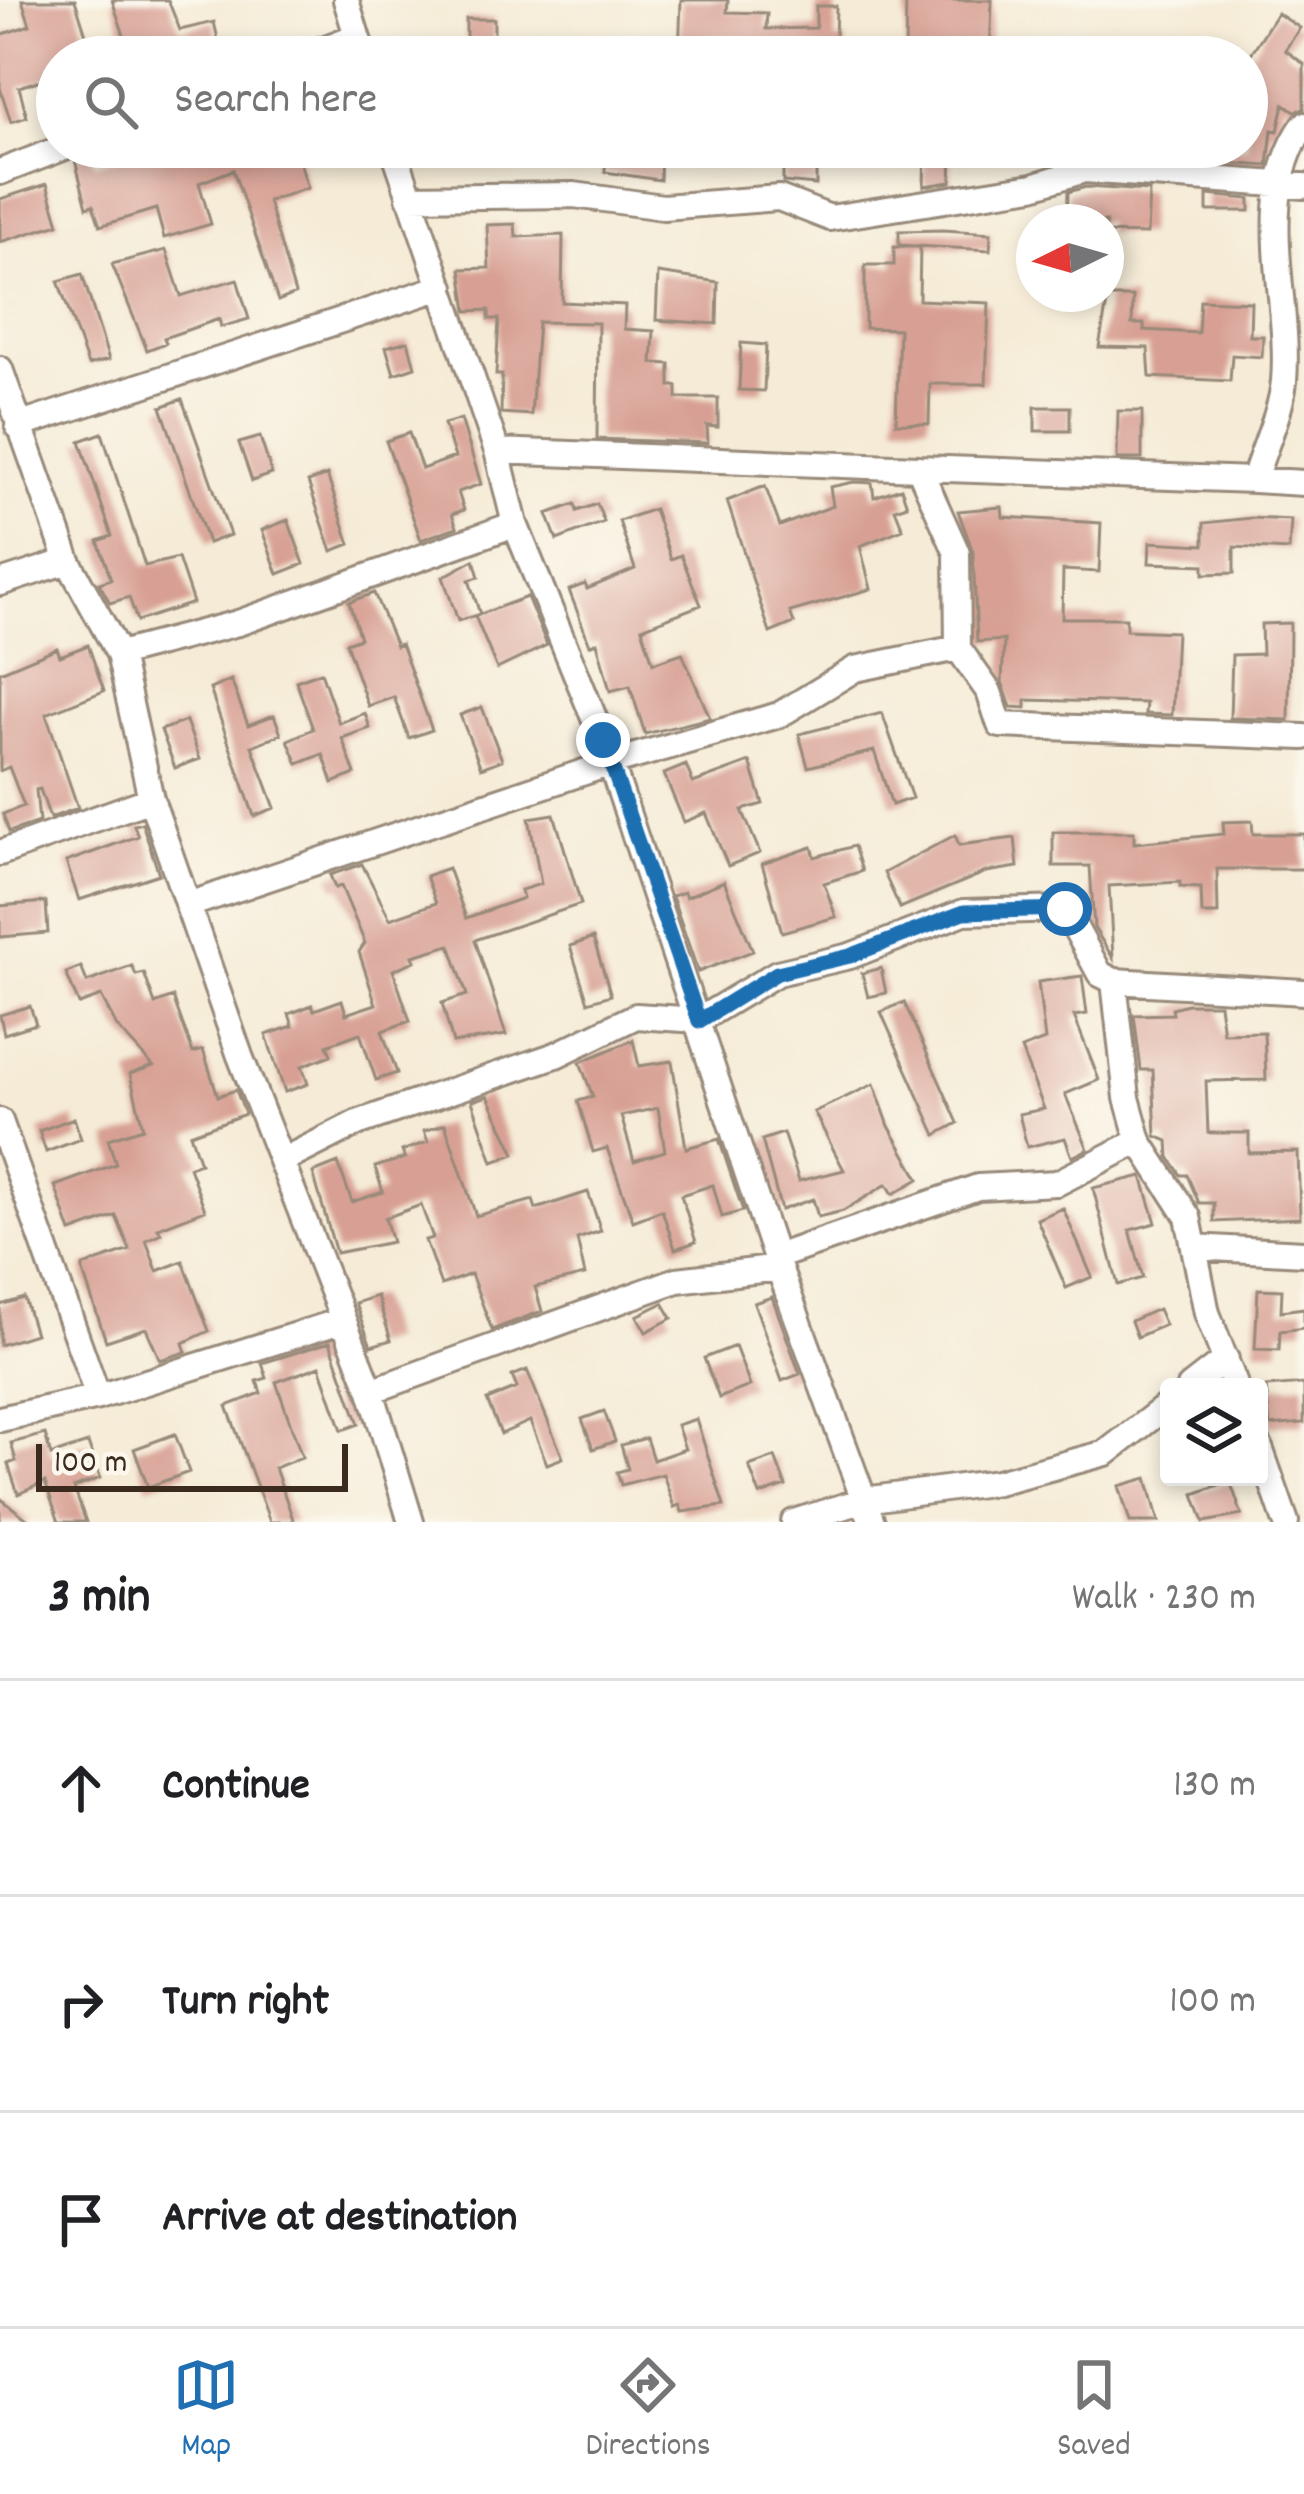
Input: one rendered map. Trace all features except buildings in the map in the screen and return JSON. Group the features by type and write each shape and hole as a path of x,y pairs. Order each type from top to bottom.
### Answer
{"street":[{"path":"346,0 358,36"},
{"path":"1254,480 1284,383 1276,265 1293,187 1288,147 1304,125"},
{"path":"0,172 36,158"},
{"path":"400,168 497,451 515,524 611,763 778,1262 868,1511"},
{"path":"409,197 574,195 663,207 779,198 830,218 1011,190 1084,170 1293,187"},
{"path":"18,426 442,287"},
{"path":"0,369 68,561 119,654 151,799 240,1057 371,1391 411,1522"},
{"path":"497,451 1304,483"},
{"path":"919,468 957,553 958,648 989,692 1000,724 1304,737"},
{"path":"119,654 238,623 515,524"},
{"path":"0,583 68,561"},
{"path":"191,904 611,763 779,715 855,669 958,648"},
{"path":"0,853 151,799"},
{"path":"284,1160 357,1123 556,1055 636,1016 699,1021 777,973 850,956 964,912 1065,909 1100,974 1114,981 1304,992"},
{"path":"1114,981 1127,1097 1139,1141 1188,1217 1207,1312 1233,1378"},
{"path":"0,1121 98,1397"},
{"path":"371,1391 677,1280 778,1262 978,1187 1057,1183 1139,1141"},
{"path":"1194,1246 1304,1253"},
{"path":"0,1419 98,1397 341,1322"},
{"path":"1202,1378 1226,1359"},
{"path":"794,1522 868,1511 1106,1454 1160,1411"},
{"path":"1268,1465 1292,1520"}],"route":[{"path":"603,740 699,1021 777,973 850,956 964,912 1065,909"}]}
